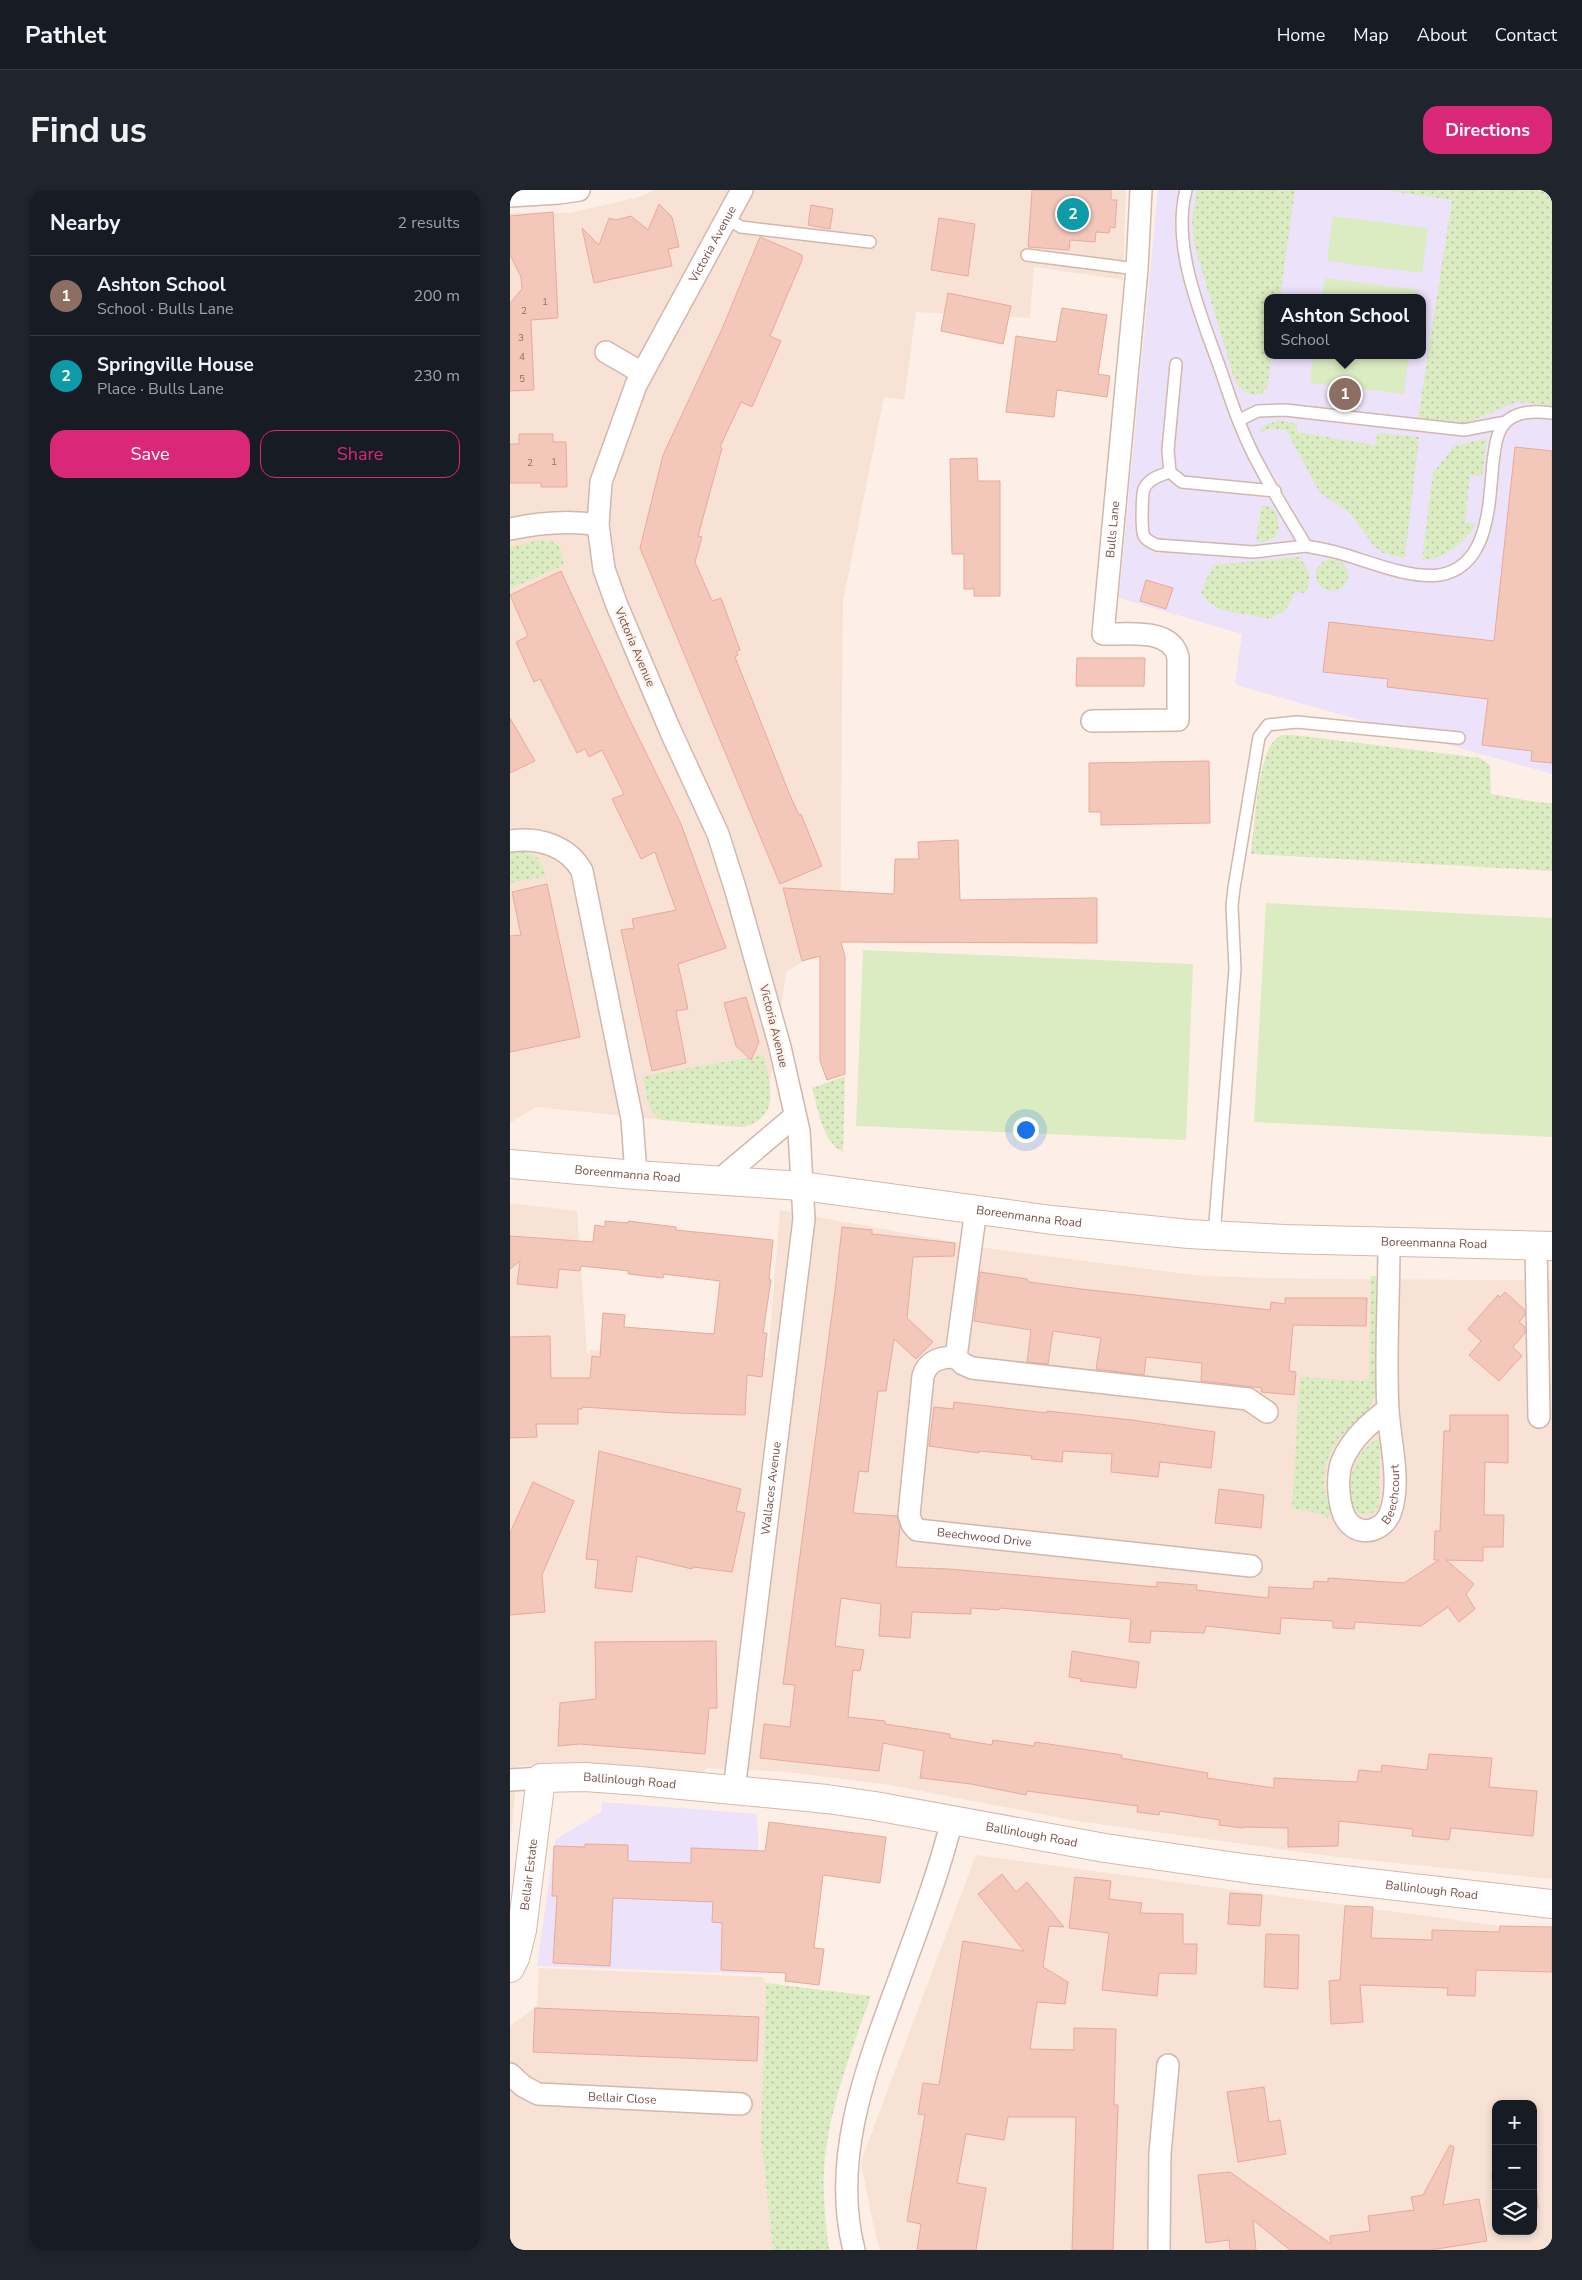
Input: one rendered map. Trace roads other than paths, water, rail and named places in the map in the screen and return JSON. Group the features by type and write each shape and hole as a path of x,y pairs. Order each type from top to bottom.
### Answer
{"street":[{"path":"510,196 578,190"},
{"name":"Victoria Avenue","path":"742,190 636,384 601,482 598,525 604,568 616,603 670,730 720,838 770,1009 798,1131 802,1186"},
{"name":"Bulls Lane","path":"1092,721 1178,720 1178,657 1176,648 1171,642 1161,637 1103,634 1137,269 1141,190"},
{"path":"606,352 642,373"},
{"path":"510,529 538,524 579,522 598,525"},
{"path":"510,841 534,840 556,846 579,864 582,871 632,1119 636,1175"},
{"path":"718,1181 795,1116"},
{"name":"Boreenmanna Road","path":"510,1164 636,1175 802,1186 1052,1220 1214,1236 1389,1243 1544,1246"},
{"name":"Wallaces Avenue","path":"734,1790 799,1264 804,1219 802,1186"},
{"path":"976,1209 956,1357 963,1364 972,1368 1248,1399 1267,1412"},
{"name":"Beechcourt","path":"1388,1409 1365,1427 1342,1461 1339,1478 1342,1514 1358,1530 1374,1530 1388,1520 1393,1506 1394,1470 1388,1409 1389,1243"},
{"path":"1539,1417 1544,1246"},
{"name":"Beechwood Drive","path":"956,1357 935,1360 925,1369 923,1376 909,1515 912,1524 917,1530 1251,1566"},
{"name":"Ballinlough Road","path":"510,1780 541,1778 610,1779 734,1790 875,1806 1105,1848 1267,1871 1552,1904"},
{"name":"Bellair Estate","path":"510,1968 516,1958 522,1930 541,1778"},
{"path":"854,2250 847,2211 847,2186 850,2139 855,2110 938,1869 952,1820"},
{"path":"1159,2250 1160,2153 1168,2066"},
{"name":"Bellair Close","path":"510,2074 523,2086 538,2094 741,2104"}],"lane":[{"path":"1186,190 1183,219 1188,263 1198,304 1239,420 1260,467 1306,546"},
{"path":"726,218 742,227 870,242"},
{"path":"1027,255 1137,269"},
{"path":"1176,364 1168,450 1170,472 1182,482 1275,492"},
{"path":"1239,420 1258,411 1284,410 1464,430 1506,422 1520,414 1536,411 1552,413"},
{"path":"1170,472 1149,482 1144,489 1143,534 1148,541 1157,545 1253,552 1306,546 1338,552 1405,572 1436,575 1454,572 1464,565 1476,549 1486,525 1495,448 1499,433 1506,422"},
{"path":"1214,1236 1235,970 1233,897 1259,737 1268,725 1297,722 1459,738"}],"place":[{"name":"Springville House","path":"1073,214"},
{"name":"Ashton School","path":"1345,394"}]}
